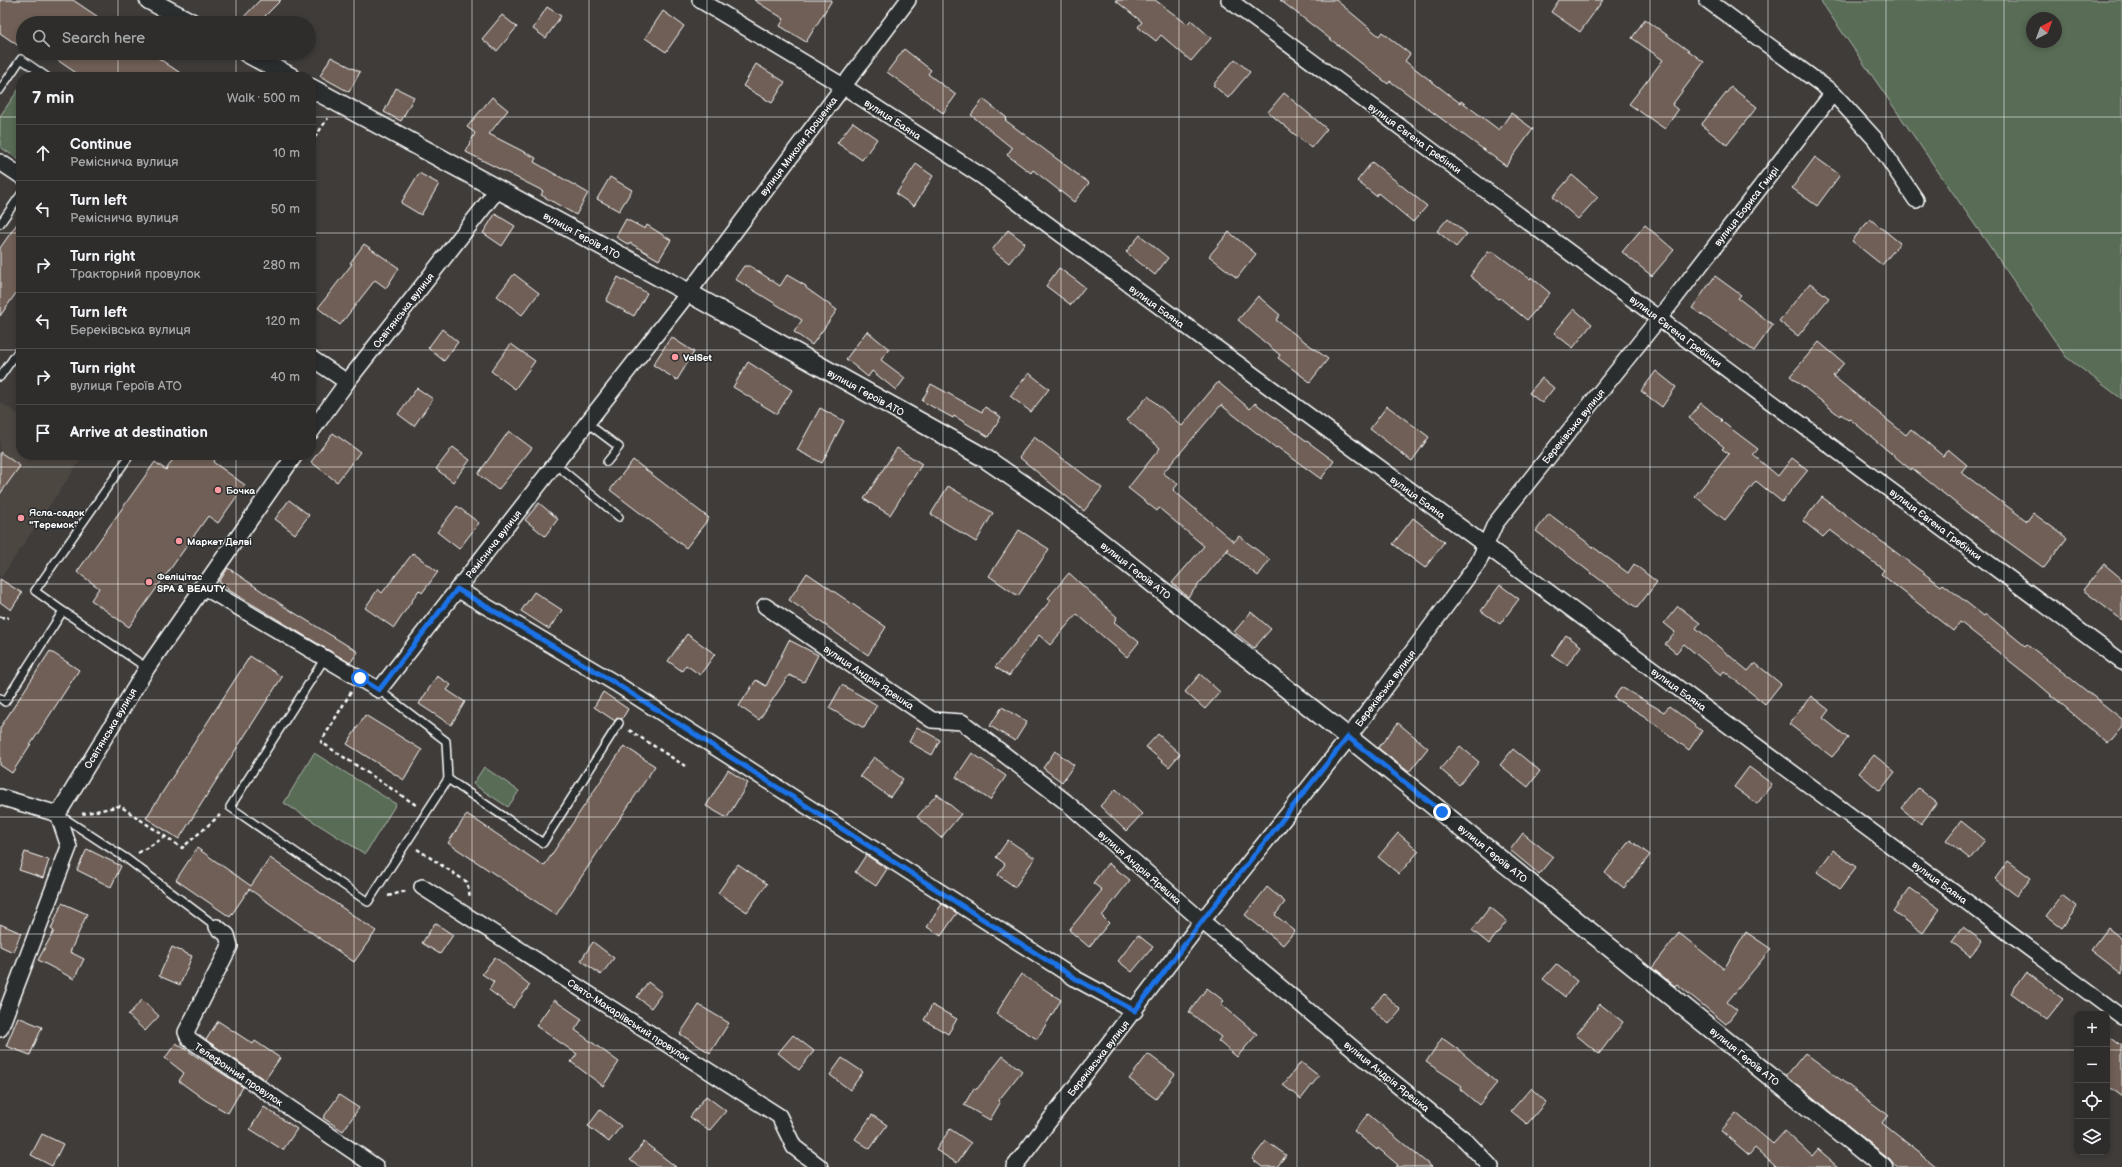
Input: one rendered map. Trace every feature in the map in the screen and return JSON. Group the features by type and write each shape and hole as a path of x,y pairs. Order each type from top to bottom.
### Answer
{"street":[{"path":"149,0 179,16"},
{"name":"вулиця Баяна","path":"700,0 843,86 983,177 1485,545 2122,1017"},
{"name":"вулиця Миколи Ярошенка","path":"689,293 908,0"},
{"name":"вулиця Євгена Гребінки","path":"1229,0 2122,662"},
{"path":"1707,0 1833,93 1875,139 1916,200"},
{"path":"260,60 282,72"},
{"name":"вулиця Героїв АТО","path":"316,91 689,293 983,457 1056,507 1348,737 1883,1167"},
{"name":"вулиця Бориса Гмирі","path":"1659,318 1833,93"},
{"path":"0,162 16,173"},
{"name":"Освітянська вулиця","path":"316,425 347,382 498,189"},
{"name":"Реміснича вулиця","path":"379,690 689,293"},
{"name":"Береківська вулиця","path":"1014,1167 1135,1011 1202,921 1348,737 1478,563 1495,524 1659,318"},
{"path":"316,361 347,382"},
{"name":"Освітянська вулиця","path":"61,809 146,668 291,460"},
{"path":"202,586 379,690"},
{"path":"457,589 615,683 1076,979 1135,1011"},
{"name":"вулиця Андрія Ярешка","path":"765,606 932,720 962,722 1066,802 1202,921 1381,1072 1465,1140 1491,1167"},
{"path":"0,798 61,809 69,847 0,1029"},
{"name":"Свято-Макаріївський провулок","path":"422,887 779,1116 794,1147 820,1167"},
{"name":"Телефонний провулок","path":"217,927 227,935 230,946 186,1032 189,1039 376,1167"}],"lane":[{"path":"0,90 20,60"},
{"path":"22,60 40,72"},
{"path":"0,224 16,201"},
{"path":"0,377 16,354"},
{"path":"587,423 619,448 607,462"},
{"path":"127,460 35,591 146,668"},
{"path":"555,464 620,517"},
{"path":"0,698 5,702 63,611"},
{"path":"325,658 230,807 368,902 448,779 446,741 379,690"},
{"path":"448,779 543,843 618,723"},
{"path":"61,809 217,927"}],"path":[{"path":"316,136 339,103"},
{"path":"0,617 9,618"},
{"path":"360,678 322,742 427,812"},
{"path":"618,723 686,766"},
{"path":"61,809 82,814 120,806 182,848 230,807"},
{"path":"127,859 166,837"},
{"path":"407,842 467,882 475,921"},
{"path":"368,902 422,887"}],"shaded area":[{"name":"Ясла-садок \"Теремок\"","path":"0,402 16,413 16,460 81,460 0,579"}],"green space":[{"path":"1820,0 2122,0 2122,399 2066,357"},
{"path":"16,93 16,158 0,147 0,116"},
{"path":"314,753 396,804 365,854 284,803"},
{"path":"484,767 519,791 508,807 473,784"}],"building":[{"path":"0,0 73,0 97,16 16,16 16,44 0,33"},
{"path":"260,0 281,0 265,16 245,16"},
{"path":"754,0 832,0 806,42 780,26 784,19"},
{"path":"1115,0 1155,0 1187,24 1191,20 1211,38 1191,61 1161,35 1156,41 1138,27 1142,22"},
{"path":"1280,0 1336,0 1379,36 1382,32 1410,54 1405,61 1460,103 1461,101 1499,130 1511,113 1533,129 1506,166 1390,81 1388,84"},
{"path":"1559,0 1603,0 1580,32 1551,12"},
{"path":"547,7 561,16 546,38 533,29"},
{"path":"663,11 684,26 666,52 645,38"},
{"path":"502,15 517,27 497,51 482,39"},
{"path":"1645,19 1704,62 1672,105 1678,110 1665,129 1629,104 1663,60 1632,38"},
{"path":"904,49 931,70 928,74 956,95 943,113 887,72"},
{"path":"331,57 360,72 349,92 320,76"},
{"path":"1235,59 1250,72 1228,98 1213,85"},
{"path":"57,60 161,60 179,72 75,72"},
{"path":"756,64 785,82 772,103 743,86"},
{"path":"1731,87 1757,107 1727,145 1701,125"},
{"path":"396,88 414,97 401,121 384,112"},
{"path":"1284,93 1327,129 1311,148 1268,112"},
{"path":"492,97 508,110 489,134 536,158 534,162 588,193 576,215 541,195 543,191 466,152 475,133 467,127"},
{"path":"983,99 1007,118 1005,120 1089,183 1074,202 1033,170 1031,173 1007,155 1012,148 971,115"},
{"path":"853,122 877,139 862,160 837,143"},
{"path":"1815,157 1840,175 1817,206 1792,188"},
{"path":"1372,162 1427,206 1413,222 1378,193 1376,196 1357,181"},
{"path":"916,164 933,176 914,206 896,194"},
{"path":"419,173 439,184 421,215 401,203"},
{"path":"1572,175 1598,197 1578,219 1553,197"},
{"path":"610,177 632,190 619,211 597,199"},
{"path":"495,214 515,226 502,246 483,233"},
{"path":"1448,218 1467,234 1456,247 1437,231"},
{"path":"626,219 645,229 647,225 671,240 659,260 630,243 629,245 616,237"},
{"path":"1870,219 1900,243 1882,265 1852,241"},
{"path":"16,225 16,293 0,316 0,248"},
{"path":"1645,225 1674,250 1652,276 1622,252"},
{"path":"1008,230 1025,243 1009,263 992,250"},
{"path":"1229,232 1256,254 1237,278 1209,256"},
{"path":"1140,235 1168,258 1155,275 1126,252"},
{"path":"364,244 399,268 386,288 375,280 340,325 318,308 352,264 350,263"},
{"path":"1488,252 1494,252 1530,279 1531,277 1550,293 1527,320 1470,276"},
{"path":"744,266 750,266 780,286 787,275 806,286 806,288 837,310 812,345 794,332 802,320 735,279"},
{"path":"1059,268 1085,287 1071,305 1046,286"},
{"path":"514,274 539,293 522,315 497,296"},
{"path":"1715,276 1741,295 1738,298 1773,325 1754,351 1692,308"},
{"path":"618,277 647,293 634,316 606,301"},
{"path":"1810,283 1829,298 1798,336 1779,321"},
{"path":"1258,296 1280,315 1276,320 1328,359 1310,382 1278,358 1280,355 1238,320"},
{"path":"1574,309 1592,324 1573,348 1554,333"},
{"path":"442,329 458,342 444,361 428,348"},
{"path":"867,331 889,349 881,360 905,378 896,390 872,371 868,377 846,359"},
{"name":"VelSet","path":"671,337 694,352 677,380 653,365"},
{"path":"1819,342 1844,363 1833,376 1906,435 1911,429 1943,456 1948,449 1967,465 1961,472 2027,521 2033,513 2067,538 2044,568 1964,510 1912,468 1911,470 1850,419 1848,420 1841,414 1840,416 1790,376"},
{"path":"511,344 535,361 515,389 491,371"},
{"path":"748,362 792,390 777,414 733,387"},
{"path":"1656,371 1676,387 1662,407 1641,391"},
{"path":"1029,373 1049,389 1031,412 1010,396"},
{"path":"1542,378 1554,388 1542,403 1529,393"},
{"path":"1218,382 1250,409 1255,403 1334,461 1321,479 1277,447 1276,448 1221,405 1163,473 1178,484 1173,490 1234,542 1239,536 1270,560 1258,576 1227,551 1229,548 1188,597 1172,583 1204,546 1159,508 1157,511 1128,488 1160,448 1127,420 1148,396 1182,426"},
{"path":"931,384 982,412 985,407 1001,417 989,437 954,416 953,418 922,401"},
{"path":"417,388 433,399 414,426 398,414"},
{"path":"1701,403 1722,420 1721,421 1758,449 1753,455 1778,476 1792,458 1808,470 1782,502 1756,481 1725,520 1695,496 1729,454 1722,449 1724,447 1689,418"},
{"path":"1387,406 1429,437 1412,461 1370,429"},
{"path":"820,408 844,421 822,463 797,450"},
{"path":"509,431 532,448 498,490 478,474"},
{"path":"333,433 360,452 337,482 311,462 313,460 316,460 316,455"},
{"path":"1034,437 1102,488 1084,511 1019,457"},
{"path":"453,447 470,460 453,482 436,469"},
{"path":"897,448 922,464 890,515 864,499"},
{"path":"0,452 20,466 0,494"},
{"path":"173,460 215,460 213,462 245,485 218,523 208,516 129,627 91,600 99,588 77,572 155,462 166,470"},
{"path":"633,460 709,518 686,548 610,490"},
{"path":"948,486 993,513 976,542 931,514"},
{"path":"1822,497 1941,586 1943,584 1984,616 1986,614 2025,646 2027,644 2122,719 2122,727 2108,744 2035,681 1960,622 1953,631 1881,574 1884,570 1830,530 1823,537 1803,521"},
{"path":"289,500 309,515 295,534 275,519"},
{"path":"539,503 558,519 545,536 525,520"},
{"path":"457,506 479,523 459,549 437,532"},
{"path":"1549,514 1628,573 1634,564 1657,582 1637,608 1536,531"},
{"path":"1413,518 1444,542 1425,568 1393,544"},
{"path":"1019,530 1049,549 1018,596 989,576"},
{"path":"413,553 438,572 422,593 419,590 394,628 365,608 378,589 382,593"},
{"path":"2104,564 2122,579 2122,620 2083,590"},
{"path":"228,568 285,607 358,652 350,663 227,589 228,588 219,582"},
{"path":"807,573 886,627 868,655 789,600"},
{"path":"1069,573 1117,617 1114,622 1139,642 1127,657 1077,614 1050,645 1039,635 1009,676 995,667 1051,600 1048,598"},
{"path":"0,579 22,593 11,610 0,602"},
{"path":"1500,585 1519,599 1500,624 1481,611"},
{"path":"534,592 562,610 549,629 521,611"},
{"path":"1678,606 1700,623 1696,628 1748,671 1755,663 1781,684 1765,704 1724,671 1721,675 1684,644 1676,653 1665,644 1675,632 1664,623"},
{"path":"1251,612 1271,629 1254,648 1234,632"},
{"path":"687,634 715,654 700,675 686,665 682,671 668,661"},
{"path":"1566,635 1581,646 1567,665 1552,655"},
{"path":"789,640 818,655 804,682 789,675 759,720 739,706 756,680 766,686"},
{"path":"50,651 79,670 12,773 0,765 0,728"},
{"path":"250,656 282,677 179,839 146,818"},
{"path":"1200,674 1220,692 1205,709 1185,692"},
{"path":"437,676 451,685 447,690 465,702 451,725 419,704"},
{"path":"842,685 877,705 864,728 829,708"},
{"path":"1621,687 1664,712 1669,706 1702,731 1689,750 1644,716 1614,698"},
{"path":"603,692 628,709 622,719 617,718 615,721 594,707"},
{"path":"1811,696 1829,710 1823,718 1848,738 1832,757 1789,724"},
{"path":"1002,707 1027,722 1015,741 990,726"},
{"path":"365,715 422,750 404,780 347,744"},
{"path":"1398,723 1428,748 1409,772 1378,748"},
{"path":"917,727 940,740 932,755 909,742"},
{"path":"1158,734 1180,754 1169,767 1146,747"},
{"path":"624,746 655,766 556,915 448,843 467,814 544,866"},
{"path":"1460,746 1479,762 1459,785 1440,769"},
{"path":"1513,749 1540,771 1528,787 1500,765"},
{"path":"1055,751 1074,765 1062,782 1043,768"},
{"path":"972,753 1006,776 990,800 956,777"},
{"path":"1874,755 1895,772 1880,791 1859,773"},
{"path":"874,757 903,779 890,797 860,776"},
{"path":"1749,767 1772,784 1757,804 1734,787"},
{"path":"728,770 748,783 727,818 706,806"},
{"path":"1918,788 1937,803 1921,824 1901,808"},
{"path":"1116,789 1142,814 1126,831 1100,806"},
{"path":"937,794 961,814 941,838 917,817"},
{"path":"1961,821 1985,840 1970,859 1946,840"},
{"path":"1398,833 1419,851 1399,874 1378,857"},
{"path":"1523,833 1553,857 1539,874 1510,850"},
{"path":"1008,840 1035,858 1015,887 998,875 1005,864 996,857"},
{"path":"1630,840 1650,855 1624,888 1605,873"},
{"path":"197,848 251,886 270,858 376,931 354,962 249,889 230,917 176,880"},
{"path":"87,849 121,866 111,887 77,870"},
{"path":"1833,850 1856,867 1840,889 1817,872"},
{"path":"25,852 49,860 43,878 19,870"},
{"path":"866,855 887,869 876,886 855,872"},
{"path":"2008,861 2031,878 2017,896 1995,879"},
{"path":"1108,863 1130,880 1102,916 1109,923 1089,947 1069,930 1102,890 1093,883"},
{"path":"738,864 767,884 747,912 718,893"},
{"path":"1267,887 1285,902 1275,915 1295,931 1283,945 1245,915"},
{"path":"1910,888 1940,909 1923,933 1893,911"},
{"path":"2062,895 2077,907 2062,928 2046,916"},
{"path":"62,903 87,914 70,952 84,959 74,979 38,960 54,931 51,929"},
{"path":"942,904 957,913 941,936 927,927"},
{"path":"1490,907 1507,921 1489,944 1472,930"},
{"path":"435,923 453,935 440,954 422,943"},
{"path":"0,924 21,933 13,952 0,946"},
{"path":"1963,927 1982,941 1970,956 1952,942"},
{"path":"2108,928 2122,939 2122,974 2091,950"},
{"path":"1746,932 1771,949 1727,1002 1737,1010 1726,1024 1677,984 1675,986 1652,968 1679,933 1724,969"},
{"path":"1138,935 1153,947 1132,972 1118,961"},
{"path":"593,942 614,958 601,975 581,960"},
{"path":"172,947 192,956 180,985 159,976"},
{"path":"495,957 530,985 513,1008 489,990 494,982 482,974"},
{"path":"1556,964 1577,981 1565,997 1543,979"},
{"path":"2026,972 2063,999 2047,1019 2011,993"},
{"path":"1021,974 1061,1000 1037,1039 996,1014"},
{"path":"648,982 662,993 651,1008 637,997"},
{"path":"1207,988 1224,1001 1221,1004 1257,1034 1237,1057 1218,1041 1221,1037 1189,1012"},
{"path":"1384,994 1401,1010 1389,1024 1371,1008"},
{"path":"142,1000 159,1016 145,1031 128,1015"},
{"path":"554,1000 582,1019 575,1030 619,1062 603,1086 571,1062 577,1054 536,1026"},
{"path":"1600,1004 1623,1022 1599,1054 1576,1035"},
{"path":"699,1005 729,1023 710,1053 680,1034"},
{"path":"932,1005 957,1019 948,1034 924,1020"},
{"path":"18,1017 42,1027 30,1055 6,1046"},
{"path":"218,1021 253,1044 255,1041 280,1058 265,1080 206,1040"},
{"path":"793,1035 814,1051 799,1070 778,1053"},
{"path":"2110,1037 2122,1046 2122,1096 2110,1087"},
{"path":"1442,1038 1460,1051 1497,1083 1479,1105 1460,1089 1462,1086 1426,1062"},
{"path":"176,1043 243,1087 228,1113 205,1100 179,1081 184,1073 165,1058"},
{"path":"1805,1053 1888,1115 1882,1123 1937,1167 1896,1167 1890,1159 1786,1076"},
{"path":"1148,1054 1175,1074 1156,1099 1129,1079"},
{"path":"1003,1056 1022,1071 998,1101 1000,1103 990,1120 964,1105 974,1088 977,1089"},
{"path":"842,1058 863,1072 850,1090 830,1075"},
{"path":"1301,1062 1319,1076 1301,1099 1283,1085"},
{"path":"1531,1088 1546,1102 1527,1124 1511,1111"},
{"path":"339,1095 359,1108 343,1131 323,1118"},
{"path":"706,1096 726,1111 709,1131 690,1117"},
{"path":"264,1107 297,1129 283,1150 250,1129"},
{"path":"600,1110 621,1126 609,1142 588,1126"},
{"path":"1736,1113 1773,1144 1785,1131 1812,1156 1818,1149 1839,1167 1776,1167 1755,1148 1749,1155 1721,1131"},
{"path":"1368,1114 1432,1167 1396,1167 1398,1165 1378,1148 1377,1150 1354,1131"},
{"path":"872,1115 887,1125 870,1149 855,1139"},
{"path":"950,1129 971,1143 957,1163 936,1150"},
{"path":"42,1134 63,1144 52,1166 31,1155"},
{"path":"1266,1141 1286,1155 1277,1167 1262,1167 1252,1159"},
{"path":"644,1142 676,1167 639,1167 630,1160"}],"place":[{"name":"VelSet","path":"675,357"},
{"name":"Бочка","path":"218,490"},
{"name":"Ясла-садок \"Теремок\"","path":"21,518"},
{"name":"Маркет Делві","path":"179,541"},
{"name":"Феліцітас SPA & BEAUTY","path":"149,582"}],"route":[{"path":"360,678 379,690 457,589 615,683 703,738 1076,979 1135,1011 1202,921 1348,737 1442,812"}]}
